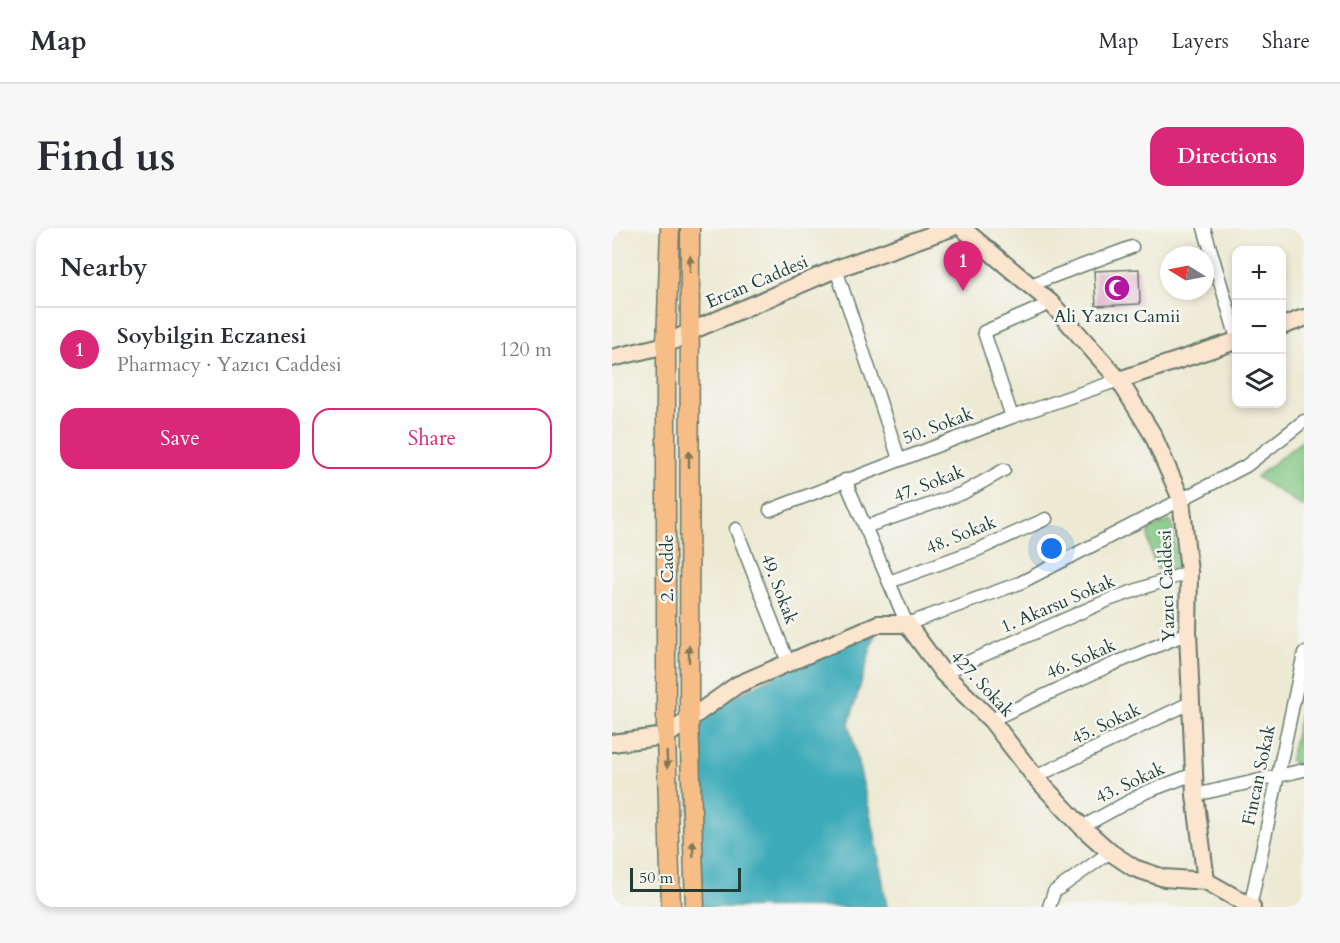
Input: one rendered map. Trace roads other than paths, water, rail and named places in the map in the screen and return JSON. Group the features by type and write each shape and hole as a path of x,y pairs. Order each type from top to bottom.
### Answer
{"main road":[{"name":"2. Cadde","path":"670,228 666,345 666,736 671,907"},
{"name":"2. Cadde","path":"690,228 689,718 695,907"},
{"name":"Ercan Caddesi","path":"612,358 666,345 689,332 836,269 951,228"},
{"name":"Yazıcı Caddesi","path":"962,228 1051,303 1119,380 1153,435 1181,499 1189,572 1188,633 1195,795 1206,881"},
{"path":"1286,324 1304,318"},
{"path":"1119,380 1232,342"},
{"path":"612,743 666,736 737,685 878,624 907,624"},
{"name":"427. Sokak","path":"907,624 944,673 991,720 1035,777 1082,827 1110,852 1134,868 1164,878 1206,881 1251,906"}],"street":[{"path":"1204,228 1232,322"},
{"path":"1030,285 1132,247"},
{"path":"836,269 900,459"},
{"path":"1012,417 984,332 1051,303"},
{"name":"50. Sokak","path":"770,510 1012,417 1119,380"},
{"path":"845,480 907,624 1020,583 1246,466 1304,421"},
{"name":"47. Sokak","path":"865,527 963,493 1004,470"},
{"name":"48. Sokak","path":"889,582 977,550 1046,519"},
{"name":"49. Sokak","path":"736,530 788,662"},
{"name":"1. Akarsu Sokak","path":"944,673 1111,599 1189,572"},
{"name":"46. Sokak","path":"991,720 1111,665 1188,633"},
{"name":"Fincan Sokak","path":"1251,906 1276,777 1304,653"},
{"name":"45. Sokak","path":"1035,777 1192,702"},
{"path":"1195,795 1304,770"},
{"name":"43. Sokak","path":"1082,827 1146,792 1194,774"},
{"path":"1049,907 1054,892 1110,852"}],"water":[{"path":"878,624 849,724 875,835 887,907 691,907 689,719"}],"place":[{"name":"Ali Yazıcı Camii","path":"1117,288"},
{"name":"Soybilgin Eczanesi","path":"963,291"}]}
